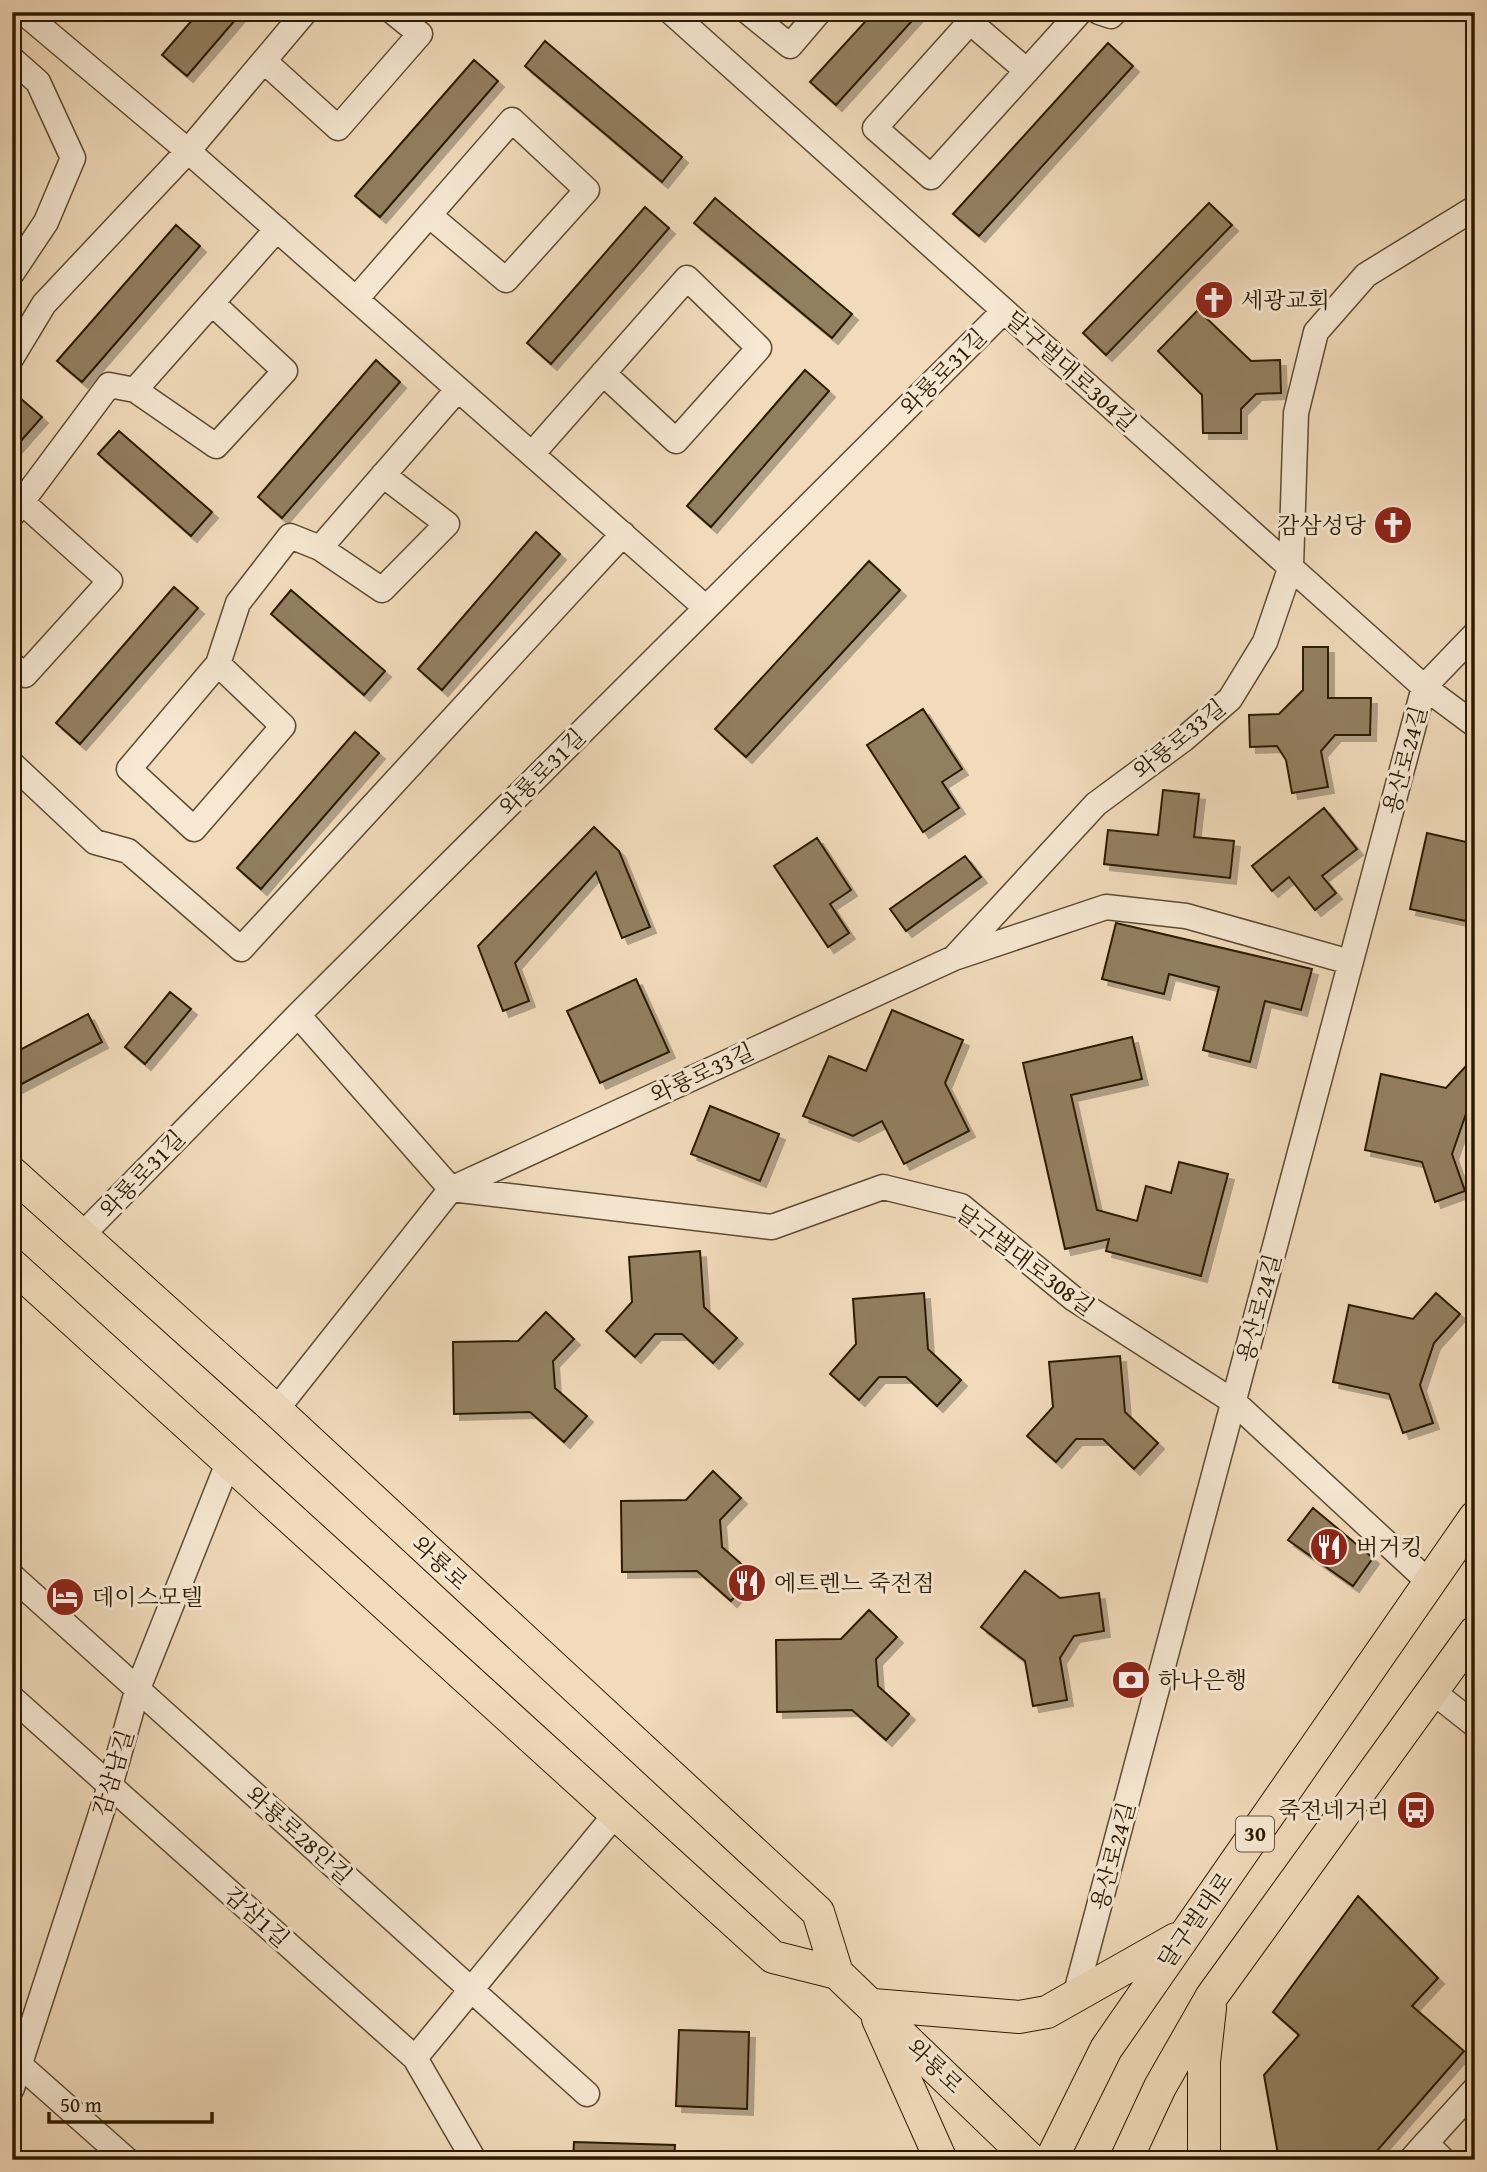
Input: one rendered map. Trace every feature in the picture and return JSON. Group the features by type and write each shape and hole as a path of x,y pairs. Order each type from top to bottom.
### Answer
{"main road":[{"name":"와룡로","path":"12,1173 276,1410 818,1912 837,1973"},
{"name":"와룡로","path":"12,1265 614,1816 773,1957 837,1973 1031,2160"},
{"name":"달구벌대로","path":"1051,2160 1106,2049 1475,1517"},
{"name":"30","path":"1126,2160 1160,2087 1212,1996 1475,1632"},
{"path":"941,2160 873,2005 1019,2017 1047,2012 1074,2000 1186,1933"},
{"path":"1204,2160 1205,2062 1212,1996"}],"street":[{"path":"12,357 44,304 188,151 305,12"},
{"path":"264,61 338,128 420,34 393,12"},
{"name":"달구벌대로304길","path":"671,12 1424,687 1475,725"},
{"path":"748,12 790,46 819,12"},
{"path":"1027,71 970,22 875,128 931,177 1027,71 1080,12"},
{"path":"1099,12 1111,16 1115,12"},
{"path":"38,17 706,608"},
{"path":"12,60 38,82 74,158 46,222 12,273"},
{"path":"356,299 429,215 512,120 587,190 506,280 429,215"},
{"name":"와룡로33길","path":"954,958 1096,804 1184,739 1230,699 1265,642 1290,566 1296,413 1316,332 1366,275 1475,208"},
{"path":"135,390 277,229"},
{"path":"532,454 603,373 687,278 759,348 676,441 603,373"},
{"path":"12,665 25,675 110,581 17,508 109,386 135,390 216,446 285,371 212,303"},
{"name":"와룡로31길","path":"82,1235 298,1015 1004,311"},
{"path":"320,548 458,389"},
{"path":"218,664 283,726 194,830 130,769 218,664 238,603 290,536 320,548 382,590 447,524 383,475"},
{"path":"12,764 95,842 128,851 241,949 622,534"},
{"name":"용산로24길","path":"1074,2000 1424,687 1475,634"},
{"name":"와룡로33길","path":"276,1410 451,1189 954,958 1106,907 1186,916 1350,962"},
{"path":"298,1015 451,1189"},
{"name":"달구벌대로308길","path":"451,1189 772,1227 883,1187 961,1206 1074,1299 1234,1402 1430,1583"},
{"name":"감삼남길","path":"12,2088 16,2061 110,1786 137,1691 228,1463"},
{"name":"와룡로28안길","path":"12,1576 587,2094"},
{"path":"1432,1691 1475,1725"},
{"name":"감삼1길","path":"12,1698 415,2058 474,2160"},
{"path":"415,2058 614,1816"},
{"path":"16,2061 127,2160"},
{"path":"1427,2154 1475,2089"}],"building":[{"path":"199,12 242,12 187,76 162,55"},
{"path":"874,12 920,12 836,105 810,82"},
{"path":"545,41 682,157 662,182 525,66"},
{"path":"1108,43 1133,66 979,236 953,214"},
{"path":"474,60 498,81 380,217 355,196"},
{"path":"715,198 852,314 832,338 694,223"},
{"path":"1209,203 1232,225 1106,355 1083,333"},
{"path":"645,207 669,228 551,364 527,343"},
{"path":"176,225 200,246 82,382 57,361"},
{"path":"1198,310 1251,361 1280,360 1281,393 1256,394 1241,409 1241,433 1203,433 1202,395 1158,351"},
{"path":"376,360 400,382 282,518 258,497"},
{"path":"805,370 829,391 711,527 687,506"},
{"path":"12,391 42,417 12,451"},
{"path":"119,431 212,512 191,536 98,454"},
{"path":"536,532 560,554 442,690 418,669"},
{"path":"869,561 900,590 746,757 715,729"},
{"path":"174,587 198,608 80,744 56,723"},
{"path":"291,590 385,671 364,695 271,614"},
{"path":"1303,647 1328,647 1328,698 1371,698 1370,735 1335,735 1321,751 1328,787 1292,793 1286,760 1277,746 1250,747 1249,715 1279,714 1303,690"},
{"path":"923,709 962,769 942,782 959,808 923,832 867,745"},
{"path":"355,732 379,753 261,889 237,868"},
{"path":"1163,790 1199,794 1194,837 1234,841 1230,878 1104,864 1108,830 1158,835"},
{"path":"1324,808 1357,849 1322,876 1336,893 1315,910 1289,877 1272,891 1252,866"},
{"path":"594,827 619,851 650,927 622,938 596,872 515,963 529,1001 503,1011 478,946"},
{"path":"1427,833 1475,844 1475,923 1410,909"},
{"path":"817,838 851,890 830,904 849,933 828,947 774,866"},
{"path":"965,856 981,877 906,931 890,909"},
{"path":"1116,923 1312,969 1301,1010 1265,1001 1250,1062 1203,1050 1219,987 1169,974 1164,994 1102,979"},
{"path":"636,979 669,1052 600,1083 567,1011"},
{"path":"170,992 191,1009 145,1064 125,1047"},
{"path":"892,1010 963,1040 945,1083 969,1131 904,1164 882,1121 853,1136 803,1116 829,1056 866,1071"},
{"path":"88,1014 102,1042 12,1089 12,1054"},
{"path":"1132,1037 1142,1079 1071,1095 1097,1210 1137,1221 1146,1186 1171,1193 1179,1162 1228,1174 1201,1276 1106,1251 1109,1239 1065,1249 1023,1063"},
{"path":"1475,1056 1475,1103 1467,1111 1452,1154 1465,1191 1435,1202 1422,1162 1365,1150 1381,1074 1446,1088"},
{"path":"710,1106 779,1134 760,1181 691,1154"},
{"path":"700,1251 704,1307 737,1338 713,1363 682,1334 655,1334 635,1357 606,1331 632,1302 629,1257"},
{"path":"924,1293 928,1349 961,1380 937,1406 906,1377 879,1377 859,1400 830,1374 856,1344 853,1299"},
{"path":"1436,1293 1460,1314 1434,1343 1420,1385 1433,1423 1403,1433 1389,1394 1333,1382 1349,1305 1413,1319"},
{"path":"546,1312 574,1339 553,1361 555,1388 587,1416 564,1442 530,1412 454,1414 453,1342 518,1341"},
{"path":"1120,1356 1125,1412 1158,1443 1134,1469 1103,1439 1076,1439 1056,1462 1027,1436 1053,1407 1049,1362"},
{"path":"713,1471 741,1498 720,1520 722,1547 754,1575 731,1601 697,1571 622,1572 621,1501 686,1500"},
{"path":"1313,1508 1373,1558 1353,1586 1288,1540"},
{"path":"1025,1571 1060,1598 1099,1593 1104,1631 1074,1636 1060,1658 1067,1700 1033,1706 1025,1661 981,1627"},
{"path":"869,1610 897,1637 876,1659 878,1686 909,1714 886,1740 852,1710 777,1712 776,1640 841,1639"},
{"path":"1358,1896 1438,1978 1412,2006 1464,2051 1369,2160 1279,2160 1264,2075 1299,2035 1273,2012"},
{"path":"679,2030 749,2032 747,2109 676,2106"},
{"path":"574,2142 675,2145 674,2160 573,2160"}],"place":[{"name":"세광교회","path":"1214,300"},
{"name":"감삼성당","path":"1393,525"},
{"name":"버거킹","path":"1329,1547"},
{"name":"에트렌느 죽전점","path":"747,1583"},
{"name":"데이스모텔","path":"65,1597"},
{"name":"하나은행","path":"1131,1680"},
{"name":"죽전네거리","path":"1416,1810"}]}
